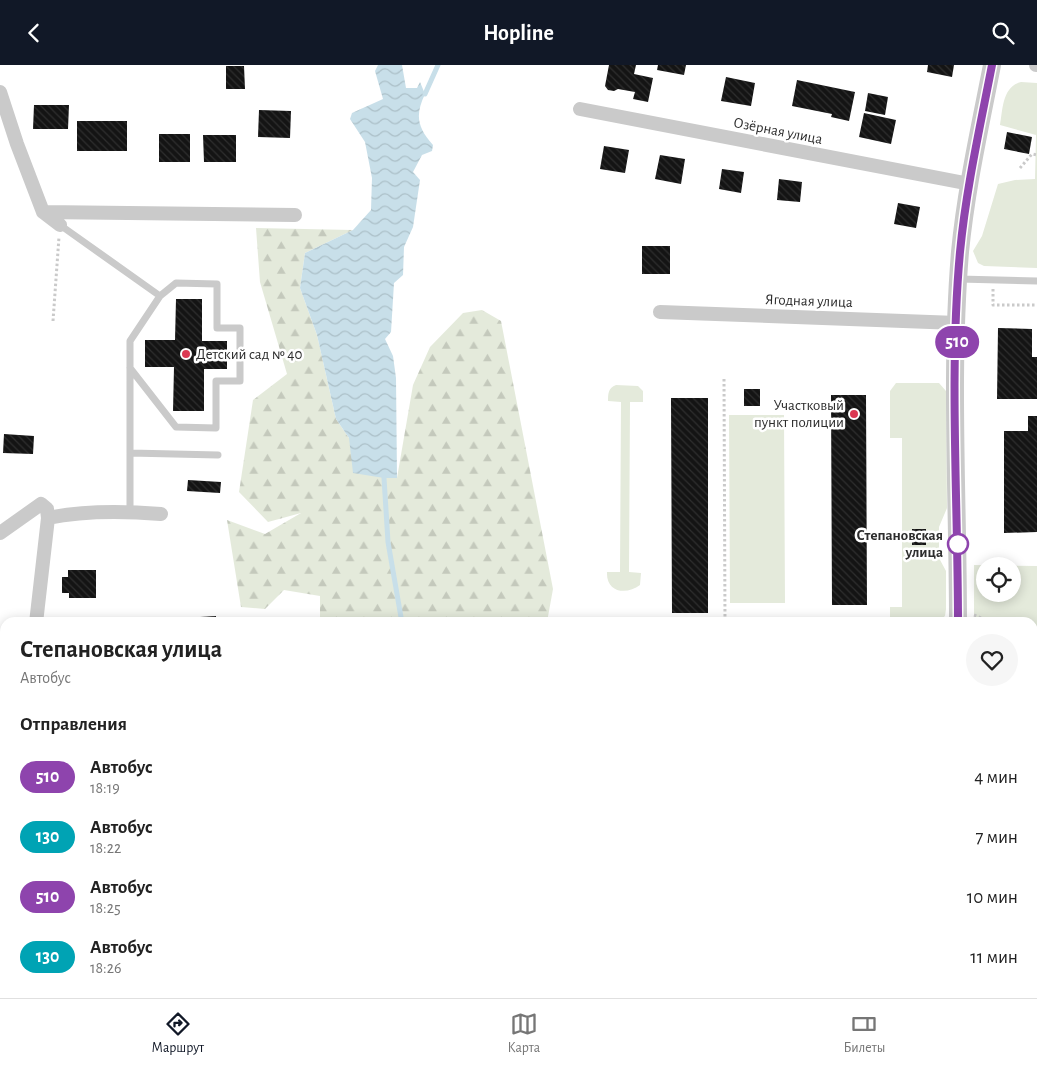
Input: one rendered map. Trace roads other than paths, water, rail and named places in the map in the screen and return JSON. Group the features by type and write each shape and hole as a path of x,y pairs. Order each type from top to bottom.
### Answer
{"street":[{"path":"965,617 958,323 959,279 970,185 992,65"},
{"path":"0,92 14,136 43,212 60,225"},
{"name":"Озёрная улица","path":"580,109 970,185"},
{"path":"43,212 295,215"},
{"name":"Ягодная улица","path":"660,312 958,323"},
{"path":"0,533 41,504 47,509 48,518 37,617"},
{"path":"48,518 72,513 130,511 161,514"}],"lane":[{"path":"60,225 160,296"},
{"path":"959,279 1037,281"},
{"path":"130,368 176,427 216,428 216,381 240,381 240,328 217,328 216,283 176,283 160,296 130,341 130,368 130,511"},
{"path":"130,453 218,455"}],"water":[{"path":"378,65 402,65 406,88 417,88 420,82 425,94 420,108 419,121 433,145 432,151 422,155 413,172 420,180 413,227 404,247 403,275 394,283 391,332 385,339 393,356 396,378 397,478 353,473 349,438 336,419 317,335 300,288 305,253 353,230 371,210 372,178 365,142 350,119 352,113 383,99 375,71"}],"waterway":[{"path":"425,94 438,65"},
{"path":"384,478 388,542 401,617"}],"place":[{"name":"Детский сад № 40","path":"186,354"},
{"name":"Участковый пункт полиции","path":"854,414"},
{"name":"Степановская улица","path":"958,544"}]}
